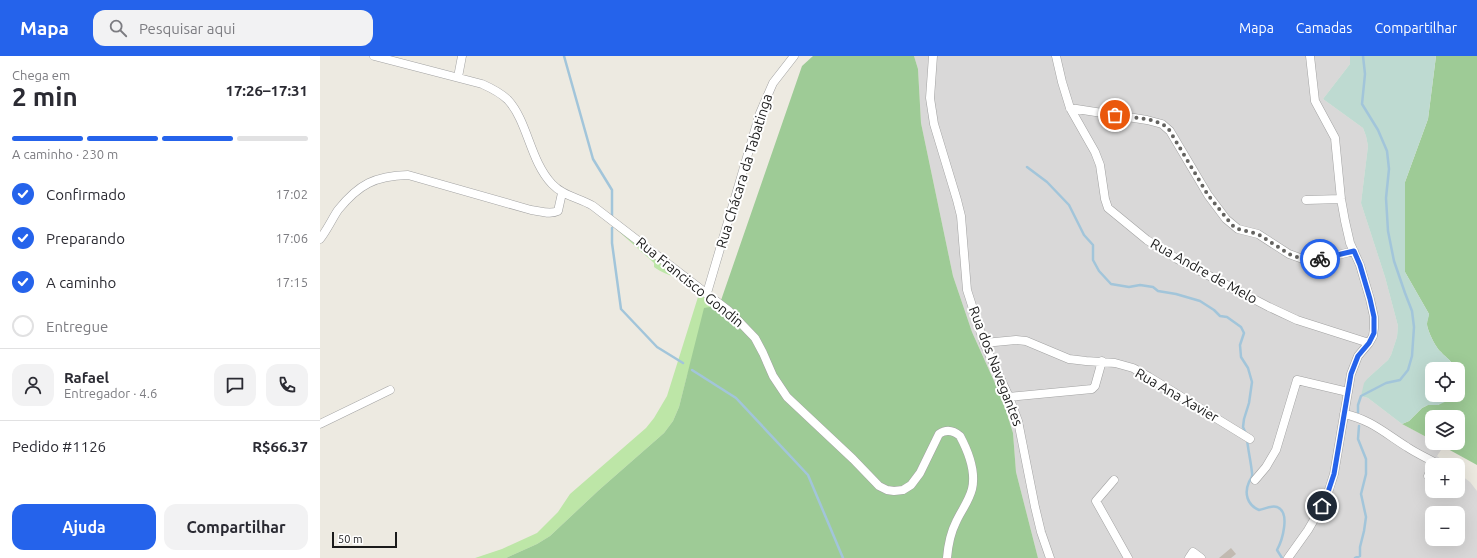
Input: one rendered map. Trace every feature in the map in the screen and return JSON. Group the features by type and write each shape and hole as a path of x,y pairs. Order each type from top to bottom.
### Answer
{"street":[{"name":"Rua Francisco Gondin","path":"374,56 482,84 496,91 508,100 516,112 540,167 553,185 562,193 593,206 729,311 755,338 773,376 787,397 853,459 872,479 887,490 903,490 911,485 920,473 936,438 941,433 950,430 960,436 970,460 972,488 963,510 956,521 948,548 947,558"},
{"path":"458,77 462,56"},
{"name":"Rua Chácara da Tabatinga","path":"707,293 760,113 773,83 794,56"},
{"name":"Rua dos Navegantes","path":"933,56 930,98 934,124 961,216 967,290 984,343 1009,397 1018,421 1035,507 1041,532 1050,558"},
{"name":"Rua Andre de Melo","path":"1056,56 1070,108 1098,159 1103,174 1107,206 1147,240 1177,258 1297,320 1369,343"},
{"path":"1288,557 1308,530 1326,499 1334,474 1351,374 1358,356 1369,343 1374,333 1373,311 1360,265 1348,236 1341,199 1335,138 1315,101 1310,56"},
{"path":"1070,108 1147,120 1166,126 1208,195 1226,218 1238,229 1258,234 1289,254 1300,258 1322,259 1354,251"},
{"path":"320,239 338,211 348,199 369,182 389,176 408,175 531,210 552,213 558,211 562,193"},
{"path":"1306,200 1341,199"},
{"name":"Rua Ana Xavier","path":"984,343 1016,340 1026,341 1069,359 1086,362 1102,362 1133,368 1248,437"},
{"path":"1009,397 1092,389 1095,386 1102,362"},
{"path":"1254,480 1266,467 1276,450 1296,380 1348,392"},
{"path":"320,424 390,390"},
{"path":"1344,414 1355,416 1373,424 1408,448 1427,458"},
{"path":"1114,480 1096,501 1128,558"},
{"path":"1191,555 1201,558"}],"shaded area":[{"path":"914,56 1350,56 1350,64 1323,99 1363,128 1366,136 1368,146 1361,203 1385,277 1398,326 1397,337 1391,355 1388,360 1368,378 1361,396 1368,398 1402,424 1425,436 1425,450 1441,450 1437,456 1439,458 1425,458 1425,498 1465,498 1465,478 1477,491 1477,558 1038,558 1016,472 1013,433 1003,401 972,332 953,276 921,123 918,69"},
{"path":"1350,56 1436,56 1428,119 1405,182 1405,272 1429,314 1427,324 1432,339 1439,350 1451,362 1425,362 1425,402 1445,402 1438,405 1428,405 1422,408 1409,421 1402,424 1368,398 1361,396 1364,383 1388,360 1391,355 1397,337 1398,326 1385,277 1361,203 1368,146 1366,136 1363,128 1323,99 1350,64"}],"green space":[{"path":"813,56 914,56 918,69 921,123 953,276 972,332 1003,401 1013,433 1016,472 1038,558 506,558 537,544 550,536 599,490 664,433 673,421 679,407 704,308 710,307 718,309 802,66"},
{"path":"1436,56 1477,56 1477,465 1450,450 1465,450 1465,410 1425,410 1425,436 1402,424 1409,421 1422,408 1428,405 1438,405 1443,402 1465,402 1465,362 1451,362 1434,343 1427,327 1429,314 1405,272 1405,182 1428,119"},
{"path":"608,220 724,312 710,307 687,376 679,407 673,421 664,433 599,490 550,536 537,544 506,558 475,558 502,549 537,533 558,512 570,494 646,428 654,418 667,396 698,297 695,291 685,282 654,267 654,263"}],"building":[{"path":"1231,548 1236,554 1231,558 1219,558"}],"waterway":[{"path":"564,56 593,159 612,190 612,216"},
{"path":"1358,412 1358,405 1361,396 1386,383 1400,380 1408,370 1412,356 1414,327 1412,311 1394,261 1388,231 1386,198 1389,169 1387,151 1378,130 1362,104 1365,74 1363,56"},
{"path":"1027,167 1047,182 1069,205 1084,235 1093,245 1093,260 1099,271 1111,284 1129,287 1140,285 1153,287 1158,291 1176,294 1200,301 1220,316 1227,317 1241,327 1244,333 1240,345 1241,357 1248,368 1252,382 1243,427 1246,434"},
{"path":"612,228 612,243 621,309 657,347 683,363"},
{"path":"692,370 736,398 808,475 843,558"},
{"path":"1355,558 1360,556 1360,547 1366,517 1361,494 1366,474 1366,459 1358,439 1359,426"},
{"path":"1247,439 1252,474 1247,490 1249,502 1259,510 1272,506 1277,507 1284,515 1283,534 1277,550 1282,558"}],"way so far":[{"path":"1115,115 1147,120 1162,124 1168,128 1208,195 1232,225 1238,229 1258,234 1289,254 1300,258 1320,259"}],"route":[{"path":"1320,259 1327,259 1354,251 1360,265 1374,317 1373,336 1358,356 1351,374 1334,474 1326,499 1322,506"}]}
